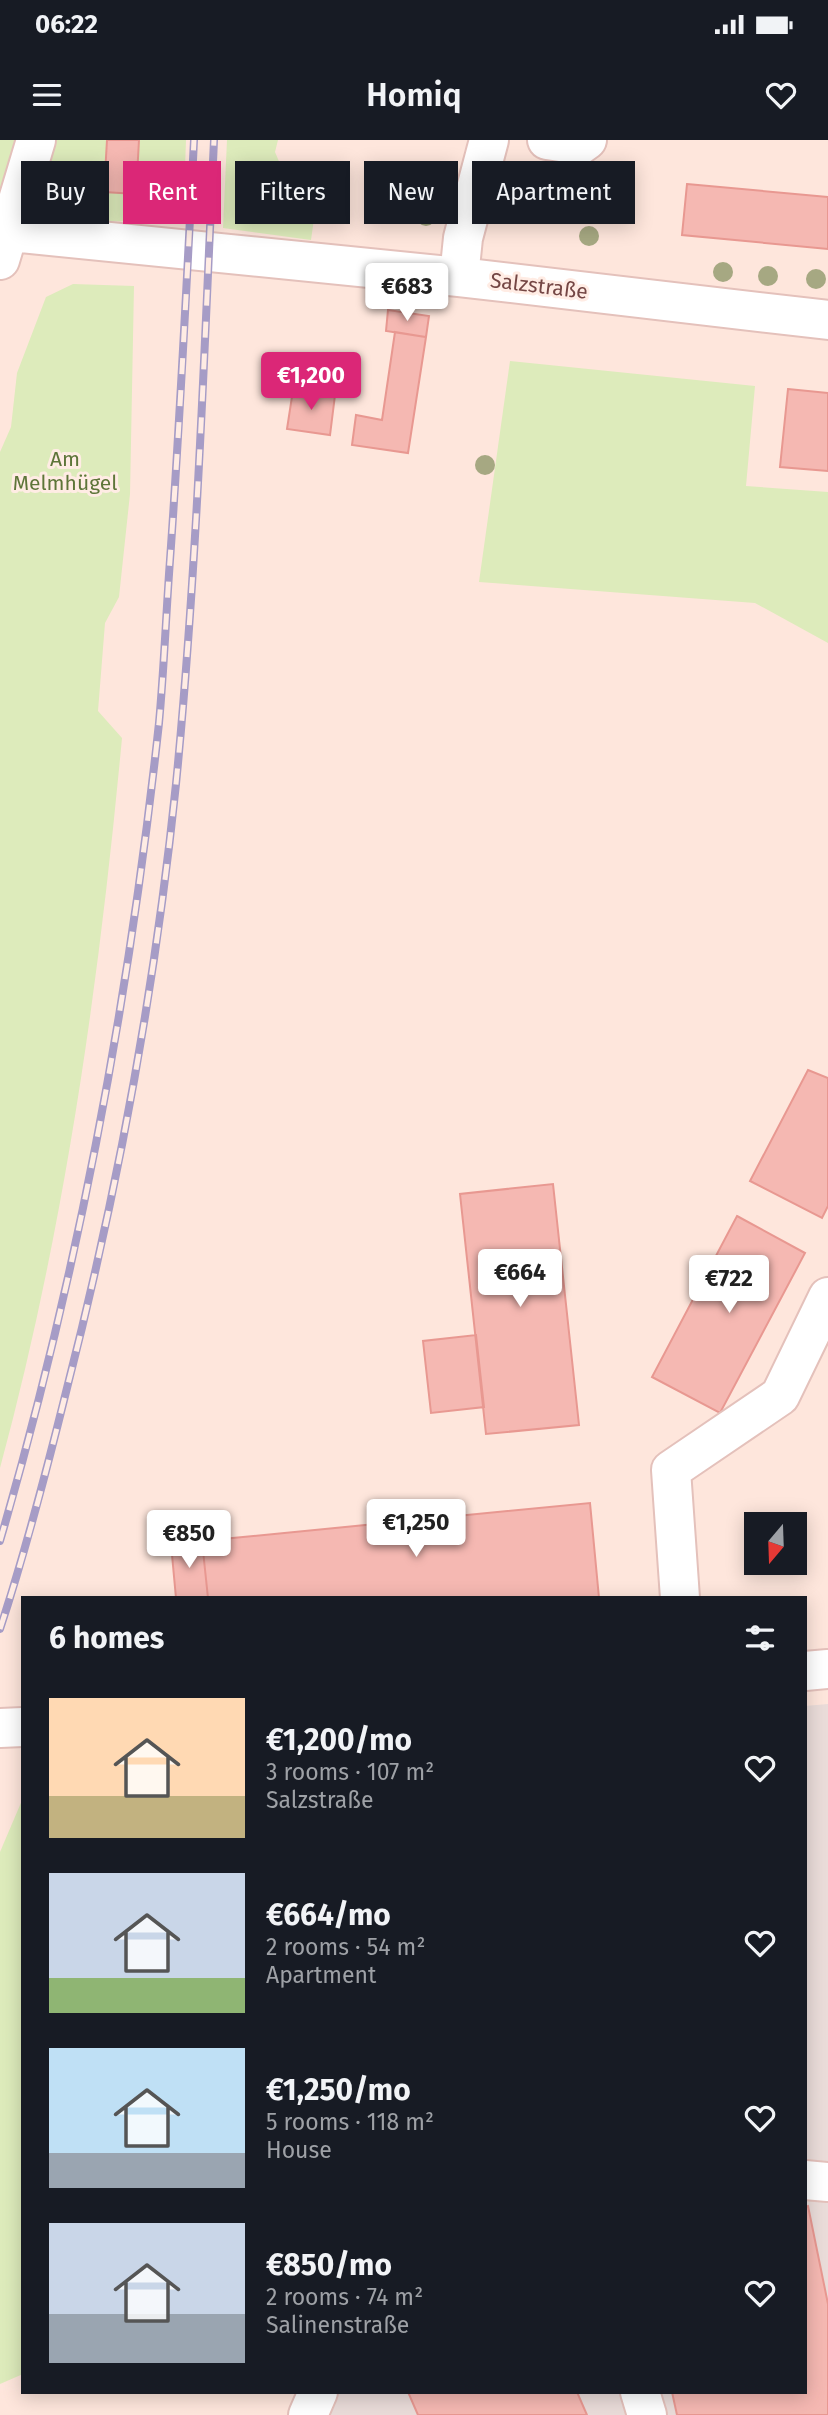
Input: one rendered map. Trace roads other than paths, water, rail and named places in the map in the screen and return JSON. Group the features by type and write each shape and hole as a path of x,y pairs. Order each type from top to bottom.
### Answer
{"street":[{"path":"4,240 36,140"},
{"path":"459,277 463,238 489,140"},
{"path":"547,140 580,145 587,140"},
{"name":"Salzstraße","path":"4,240 459,277 828,320"},
{"path":"680,1596 671,1470 780,1396 828,1297"},
{"path":"807,1671 828,1669"},
{"path":"0,1728 21,1727"},
{"path":"807,2180 828,2182"},
{"path":"308,2415 317,2394"},
{"path":"641,2394 647,2415"}],"railway":[{"path":"0,1541 54,1340 77,1238 116,1033 147,827 161,703 194,140"},
{"path":"0,1629 44,1479 103,1238 133,1088 157,936 176,784 189,623 214,140"}],"park label":[{"name":"Am Melmhügel","path":"65,471"}]}
